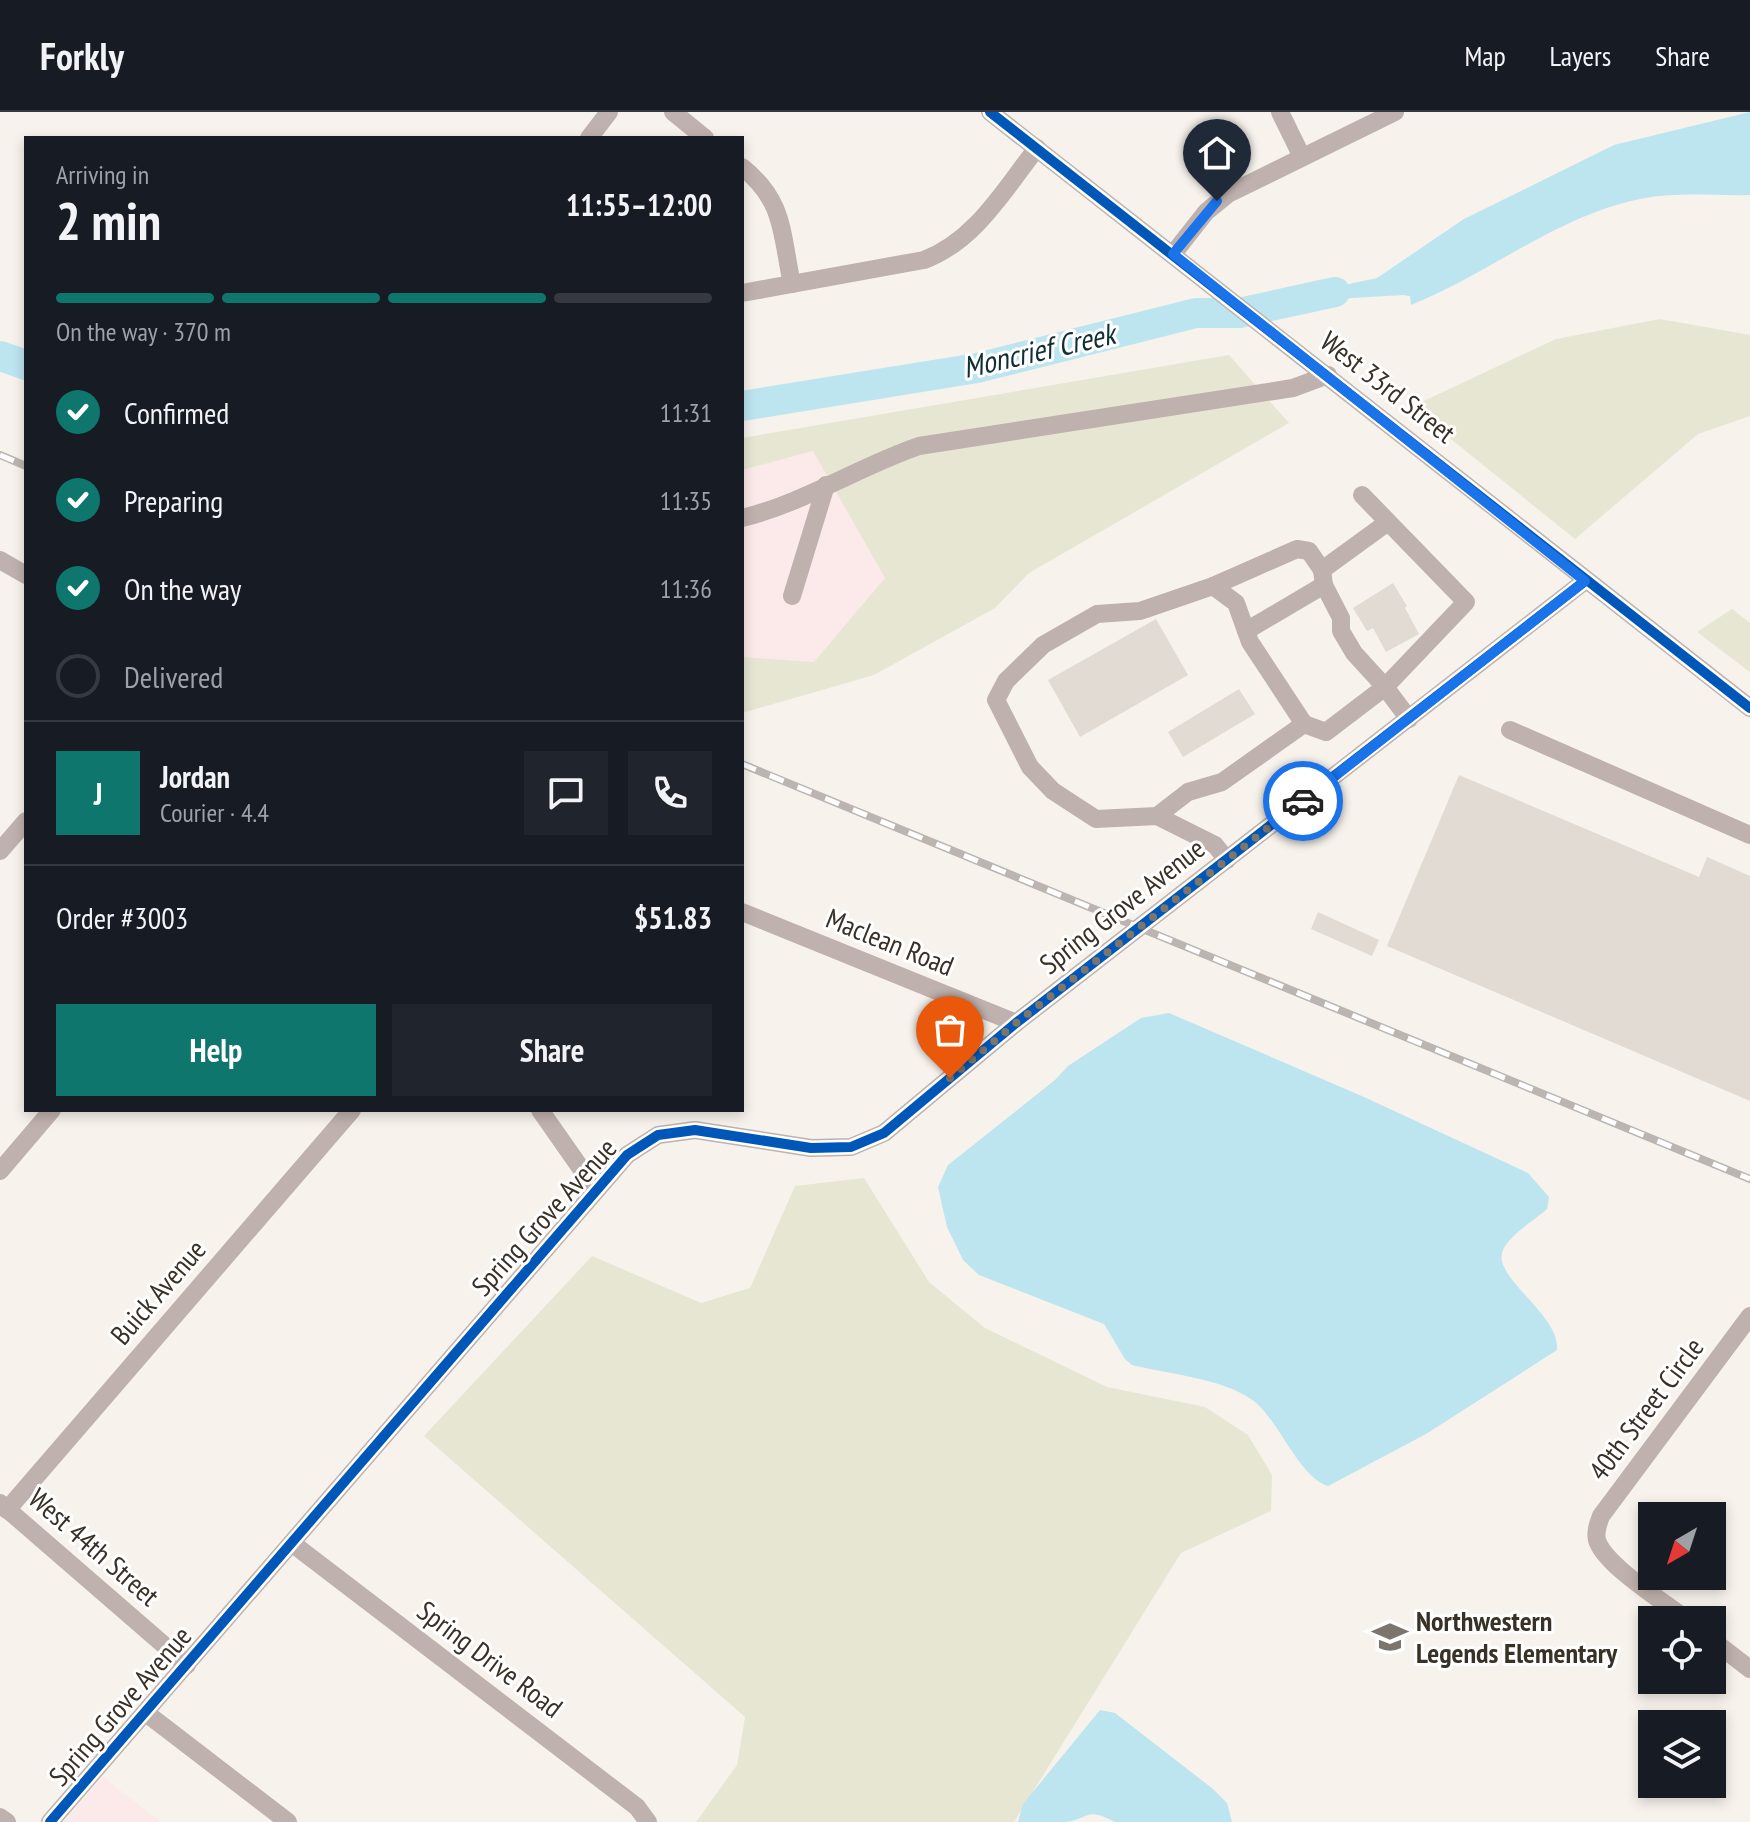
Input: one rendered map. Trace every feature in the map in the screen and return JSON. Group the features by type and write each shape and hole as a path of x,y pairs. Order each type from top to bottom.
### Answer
{"street":[{"path":"591,136 609,112"},
{"path":"673,112 703,136"},
{"name":"West 33rd Street","path":"990,112 1750,708"},
{"path":"1280,112 1302,157"},
{"path":"1173,254 1217,201 1395,112"},
{"path":"744,293 924,260 942,253 976,226 1037,148"},
{"path":"744,169 760,181 776,205 792,284"},
{"path":"744,518 774,510 878,460 919,446 1293,388 1328,375"},
{"path":"792,596 826,485"},
{"path":"1213,586 1236,603 1250,642 1304,724 1326,732 1385,687 1466,602 1362,495"},
{"path":"1246,631 1323,578 1388,522"},
{"path":"1227,860 1215,845 1157,816 1096,819 1053,791 1030,767 996,700 1006,681 1043,645 1097,614 1140,611 1213,586 1297,549 1309,551 1341,618 1341,631 1354,653 1409,719"},
{"path":"0,560 24,574"},
{"name":"Spring Grove Avenue","path":"50,1822 627,1155 658,1135 695,1130 811,1148 851,1147 884,1133 1016,1023 1585,581"},
{"path":"1157,816 1188,792 1222,782 1304,724"},
{"path":"1510,730 1750,835"},
{"path":"0,851 24,823"},
{"name":"Maclean Road","path":"744,913 1016,1023"},
{"path":"0,1171 50,1112"},
{"name":"Buick Avenue","path":"4,1507 350,1112"},
{"path":"541,1112 596,1190"},
{"name":"40th Street Circle","path":"1669,1606 1609,1559 1597,1538 1601,1516 1750,1316"},
{"name":"West 44th Street","path":"4,1507 187,1665"},
{"name":"Spring Drive Road","path":"293,1544 637,1807 648,1822"},
{"path":"1726,1651 1750,1669"},
{"path":"146,1713 288,1822"},
{"path":"0,1817 7,1822"}],"shaded area":[{"path":"813,451 886,578 814,662 744,657 744,469"},
{"path":"103,1777 161,1822 64,1822"}],"green space":[{"path":"1660,319 1750,335 1750,416 1698,434 1575,539 1411,407 1556,339"},
{"path":"1229,355 1289,423 1029,573 995,608 874,675 744,712 744,657 814,662 885,578 813,451 744,469 744,438"},
{"path":"1732,609 1750,623 1750,672 1697,632"},
{"path":"864,1178 929,1282 985,1328 1107,1387 1205,1407 1248,1435 1272,1475 1271,1511 1181,1553 1014,1822 696,1822 737,1765 745,1717 424,1436 592,1256 701,1303 750,1288 795,1186"}],"water":[{"path":"1750,112 1750,195 1671,195 1614,206 1554,230 1411,305 1410,296 1403,295 1335,299 1335,287 1377,278 1464,219 1614,145"},
{"path":"1169,1013 1364,1097 1528,1173 1549,1197 1547,1209 1509,1241 1502,1253 1503,1263 1517,1286 1549,1324 1557,1350 1426,1434 1328,1486 1307,1471 1270,1419 1251,1399 1225,1386 1132,1365 1104,1324 979,1275 963,1260 947,1227 938,1187 948,1165 1055,1080 1068,1066 1141,1018"},
{"path":"1100,1710 1115,1713 1213,1789 1227,1803 1232,1822 1115,1822 1093,1814 1065,1822 1018,1822 1023,1804"}],"building":[{"path":"1393,583 1419,634 1386,652 1373,628 1367,631 1353,608"},
{"path":"1156,619 1188,675 1080,737 1048,680"},
{"path":"1239,689 1255,714 1183,757 1168,732"},
{"path":"1459,775 1699,877 1707,857 1750,876 1750,1101 1387,946"},
{"path":"1318,912 1379,940 1372,956 1311,929"}],"waterway":[{"name":"Moncrief Creek","path":"744,406 977,368 1196,313 1239,313 1335,292"},
{"name":"Moncrief Creek","path":"0,356 24,364"}],"railway":[{"path":"0,455 24,465"},
{"path":"744,765 1750,1179"}],"cycle path":[{"path":"990,112 1750,708"},
{"path":"50,1822 627,1155 658,1135 695,1130 811,1148 851,1147 884,1133 1016,1023 1585,581"}],"way so far":[{"path":"950,1078 1016,1023 1303,801"}],"place":[{"name":"Northwestern Legends Elementary","path":"1390,1637"}],"route":[{"path":"1217,201 1173,254 1585,581 1303,801"}]}
